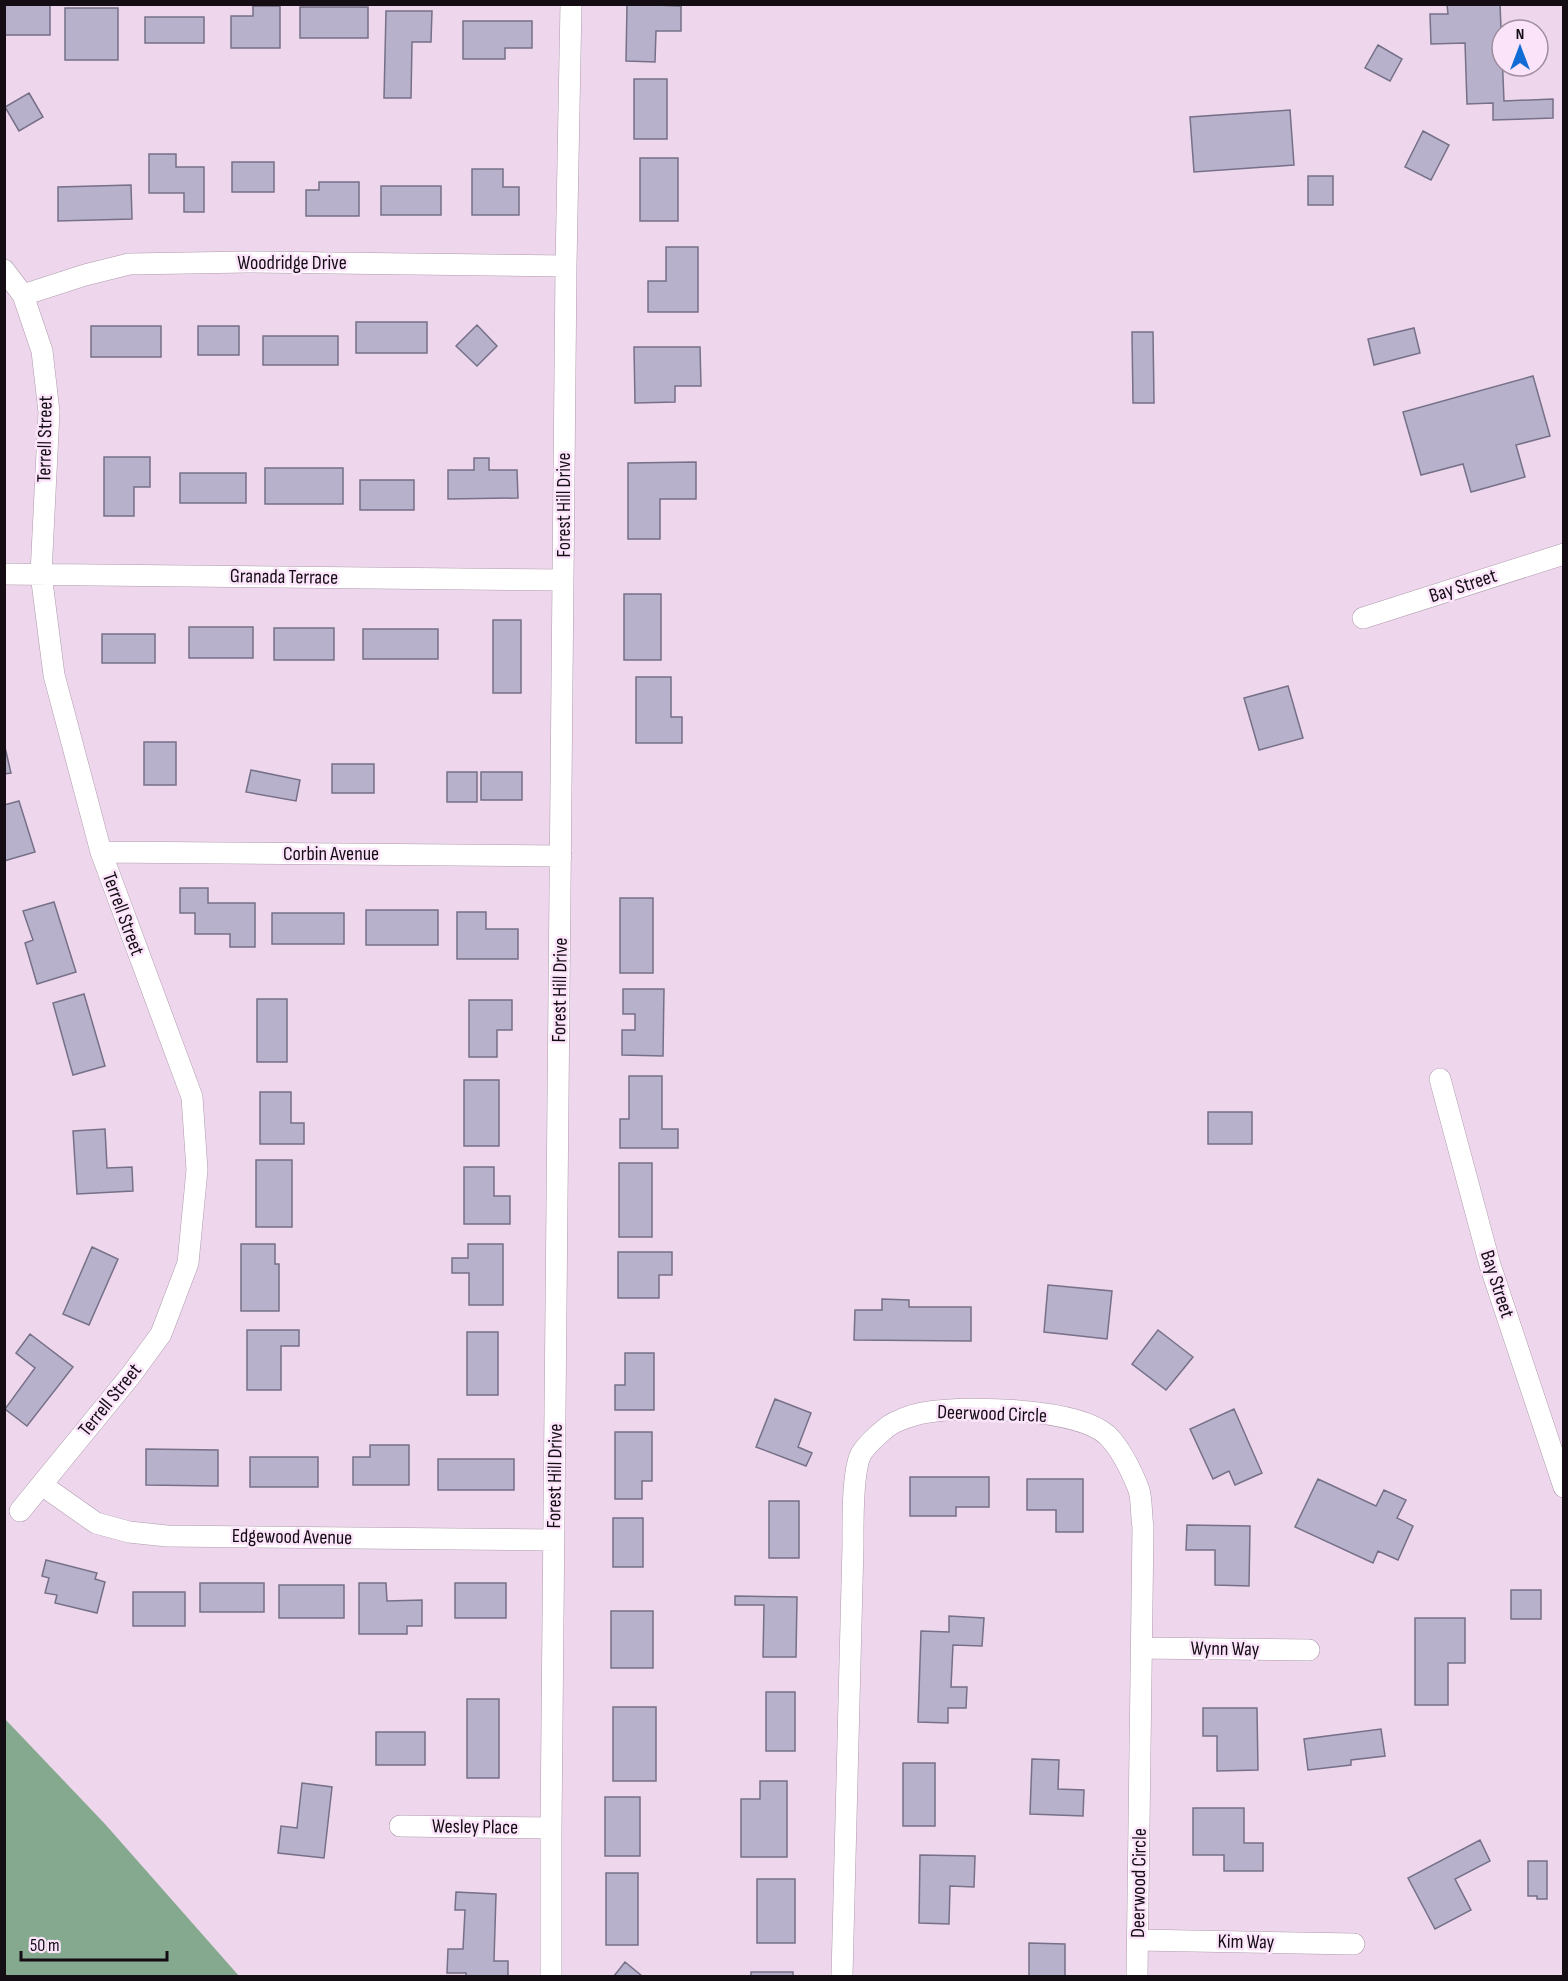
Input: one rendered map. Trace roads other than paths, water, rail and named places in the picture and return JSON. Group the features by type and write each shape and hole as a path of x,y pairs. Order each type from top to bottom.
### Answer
{"street":[{"name":"Forest Hill Drive","path":"551,1977 570,4"},
{"name":"Woodridge Drive","path":"23,295 129,264 247,262 566,266"},
{"name":"Terrell Street","path":"4,270 23,295 42,351 49,412 40,574 54,675 101,852 192,1097 196,1170 188,1263 161,1334 131,1375 20,1511"},
{"name":"Bay Street","path":"1363,618 1563,554"},
{"name":"Granada Terrace","path":"4,574 563,580"},
{"name":"Corbin Avenue","path":"101,852 561,856"},
{"name":"Bay Street","path":"1440,1079 1490,1265 1563,1487"},
{"name":"Deerwood Circle","path":"843,1977 855,1486 861,1455 876,1437 895,1421 928,1412 992,1410 1041,1413 1081,1421 1106,1435 1124,1457 1139,1492 1143,1527 1137,1977"},
{"name":"Edgewood Avenue","path":"42,1485 96,1522 129,1532 167,1536 554,1540"},
{"name":"Wynn Way","path":"1141,1648 1309,1650"},
{"name":"Wesley Place","path":"400,1826 551,1828"},
{"name":"Kim Way","path":"1138,1940 1354,1944"}]}
